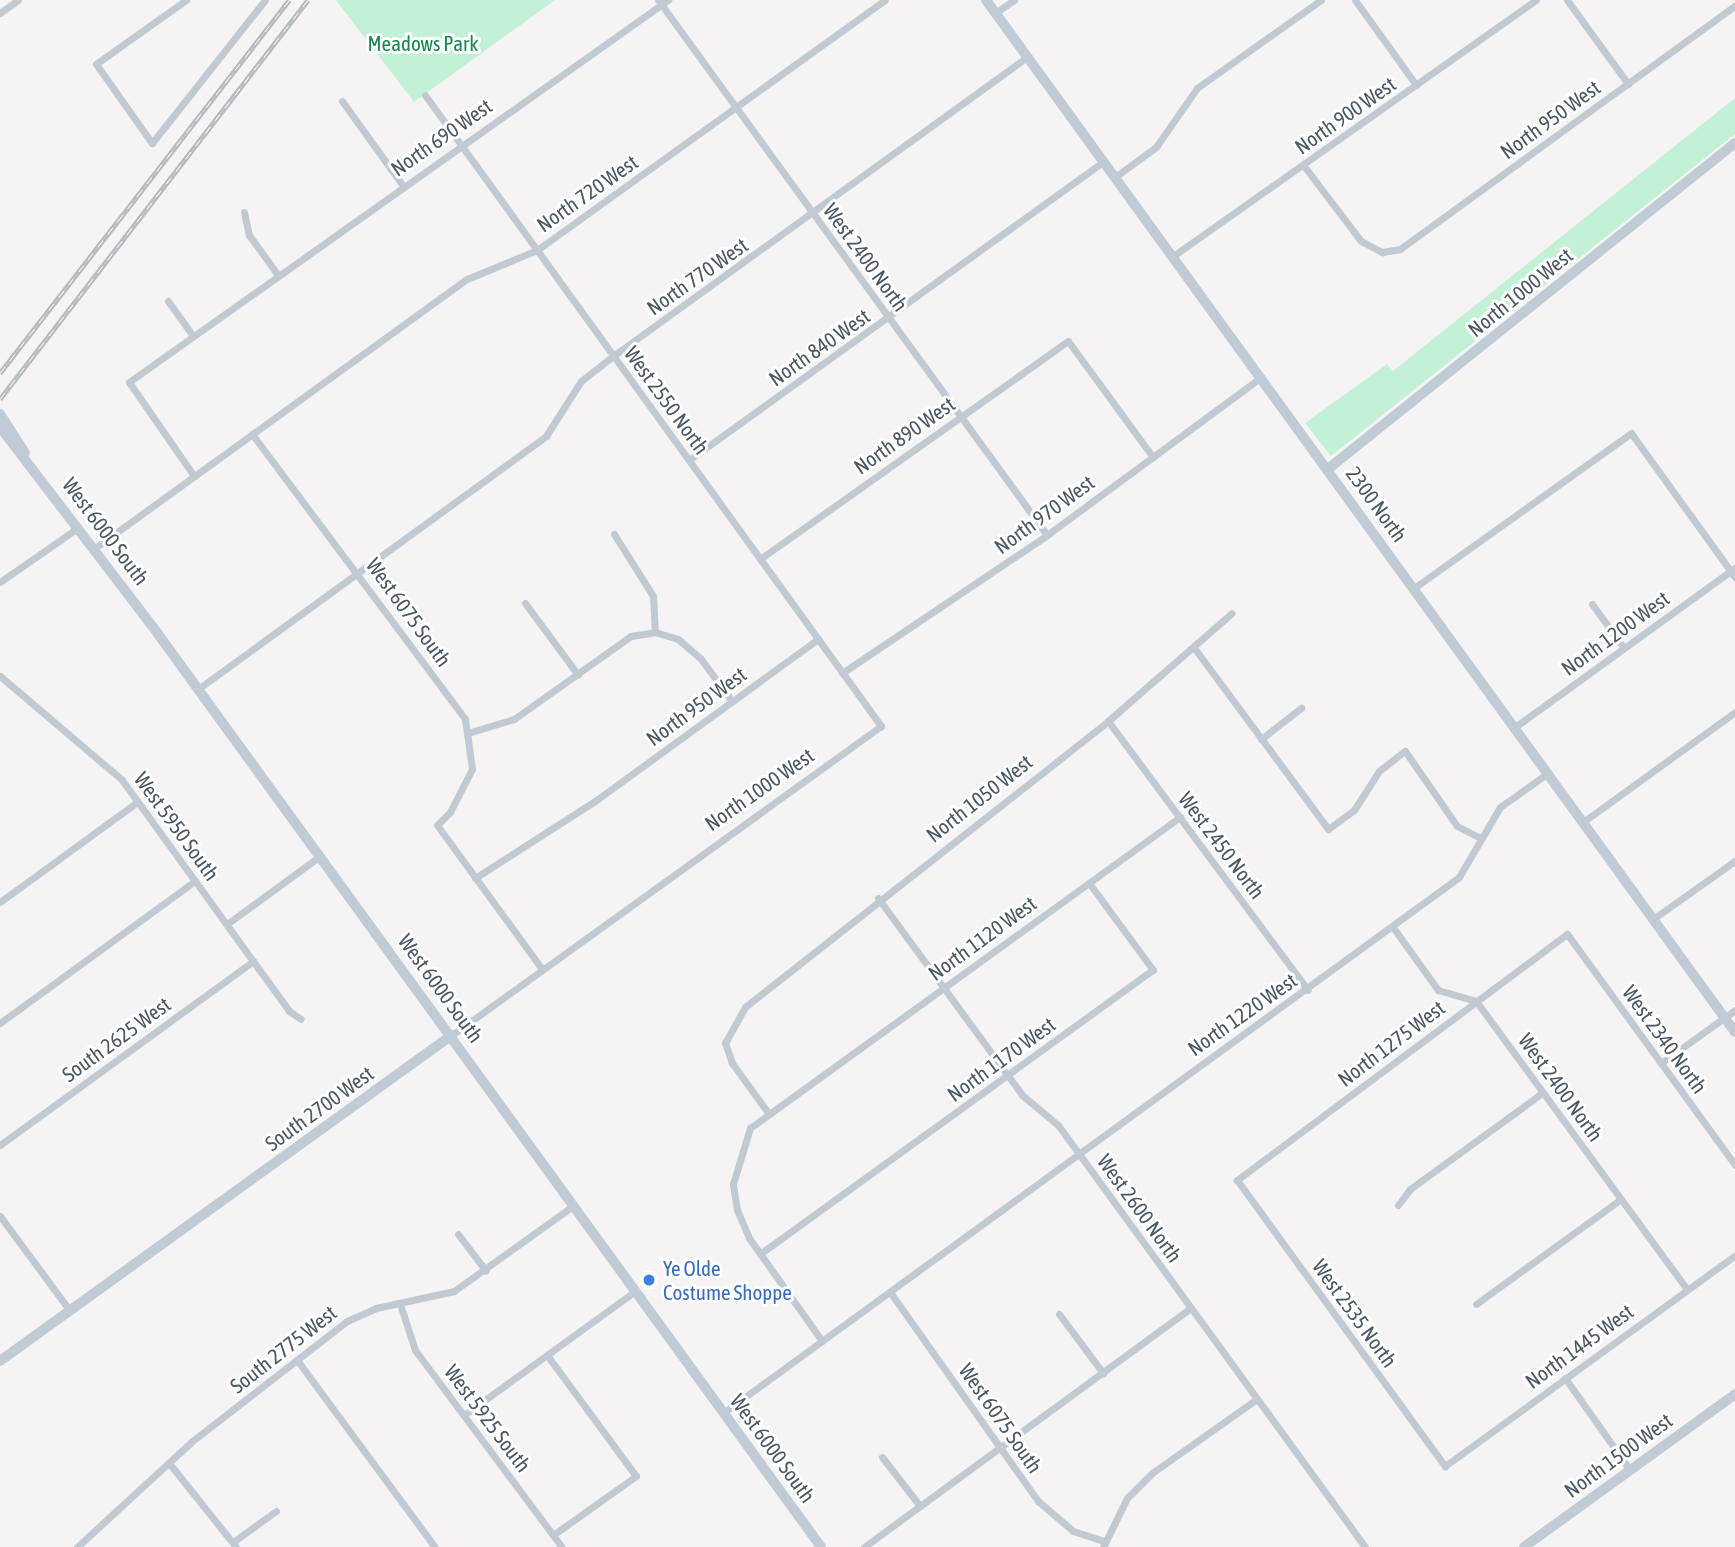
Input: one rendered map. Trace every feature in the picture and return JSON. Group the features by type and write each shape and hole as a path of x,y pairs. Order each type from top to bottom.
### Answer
{"street":[{"path":"187,0 96,64 152,143 265,0"},
{"name":"North 720 West","path":"95,548 467,279 537,250 885,0"},
{"name":"2300 North","path":"986,0 1735,1032"},
{"path":"995,13 1014,0"},
{"path":"1115,177 1156,147 1197,88 1321,0"},
{"path":"1355,0 1416,85"},
{"name":"North 900 West","path":"1173,256 1536,0"},
{"path":"1567,0 1628,84"},
{"path":"0,13 16,1"},
{"name":"West 2400 North","path":"662,2 1047,535"},
{"name":"North 690 West","path":"194,476 129,382 662,2"},
{"name":"North 950 West","path":"1304,166 1361,241 1382,252 1400,249 1735,5"},
{"name":"North 770 West","path":"198,690 546,436 581,381 613,356 814,215 1027,57"},
{"name":"West 2550 North","path":"425,95 881,726"},
{"path":"342,102 402,186"},
{"name":"North 1000 West","path":"1328,469 1735,143"},
{"name":"North 840 West","path":"689,460 890,319 1104,161"},
{"path":"244,212 249,235 278,275"},
{"path":"168,301 193,337"},
{"name":"North 890 West","path":"760,559 1068,341 1153,457"},
{"name":"North 970 West","path":"842,673 1047,535 1261,377"},
{"name":"West 6000 South","path":"0,414 26,456 452,1035 821,1547"},
{"name":"West 6000 South","path":"0,427 26,456"},
{"path":"1415,588 1631,433 1733,572"},
{"name":"West 6075 South","path":"251,434 358,573 471,732"},
{"path":"0,582 79,527"},
{"path":"614,534 653,596 655,632"},
{"name":"North 1200 West","path":"1515,727 1733,572"},
{"path":"524,603 578,675"},
{"path":"1592,604 1623,648"},
{"name":"North 1050 West","path":"769,1114 732,1063 725,1043 745,1007 878,898 1108,721 1195,649 1232,614"},
{"path":"542,969 437,825 450,812 472,769 471,732 529,710 631,636 655,632 678,639 701,659 732,701"},
{"name":"North 950 West","path":"475,878 595,801 818,639"},
{"path":"1195,649 1328,829 1354,810 1379,771 1405,751 1457,826 1481,838"},
{"name":"West 5950 South","path":"0,676 90,748 138,802 253,961 301,1019"},
{"path":"1261,739 1301,708"},
{"path":"1583,822 1735,712"},
{"name":"West 2450 North","path":"1108,721 1308,990"},
{"name":"North 1000 West","path":"659,884 881,726"},
{"name":"North 1220 West","path":"723,1413 1077,1152 1308,990 1459,877 1500,807 1548,773"},
{"path":"0,902 138,802"},
{"name":"North 1120 West","path":"760,1254 737,1210 733,1184 750,1128 1180,817"},
{"path":"227,925 320,856"},
{"path":"1653,919 1735,861"},
{"path":"0,1023 195,881"},
{"name":"North 1170 West","path":"760,1254 1153,970 1089,883"},
{"name":"South 2700 West","path":"0,1361 659,884"},
{"name":"West 2600 North","path":"878,898 1007,1075 1077,1152 1365,1547"},
{"path":"1392,926 1438,990 1476,1001"},
{"name":"North 1275 West","path":"1237,1180 1567,934"},
{"name":"West 2340 North","path":"1567,934 1735,1165"},
{"name":"South 2625 West","path":"0,1145 253,961"},
{"name":"West 2400 North","path":"1476,1001 1687,1289"},
{"path":"1661,1063 1735,1010"},
{"path":"1398,1205 1410,1189 1542,1093"},
{"name":"West 2535 North","path":"1237,1180 1445,1466"},
{"path":"1476,1304 1621,1199"},
{"name":"South 2775 West","path":"77,1547 169,1464 297,1360 359,1314 454,1291 486,1271 574,1205"},
{"path":"0,1216 69,1311"},
{"path":"458,1234 486,1271"},
{"path":"760,1254 822,1341"},
{"name":"North 1445 West","path":"1445,1466 1735,1255"},
{"path":"464,1415 635,1291"},
{"name":"West 6075 South","path":"890,1292 1000,1448 1056,1520 1103,1544"},
{"name":"West 5925 South","path":"400,1304 415,1350 562,1547"},
{"path":"864,1547 1191,1308"},
{"path":"1059,1314 1103,1373"},
{"path":"547,1355 636,1476 553,1535"},
{"path":"297,1360 435,1547"},
{"path":"1565,1378 1630,1470"},
{"name":"North 1500 West","path":"1524,1547 1735,1394"},
{"path":"1103,1544 1116,1517 1152,1473 1258,1399"},
{"path":"882,1457 920,1506"},
{"path":"169,1464 235,1544 276,1511"}],"green space":[{"name":"Meadows Park","path":"336,0 555,0 414,102"},
{"path":"1735,98 1735,134 1331,456 1305,423 1387,364 1393,371"}],"railway":[{"path":"0,373 289,0"},
{"path":"0,399 308,0"}],"place":[{"name":"Ye Olde Costume Shoppe","path":"649,1280"}]}
